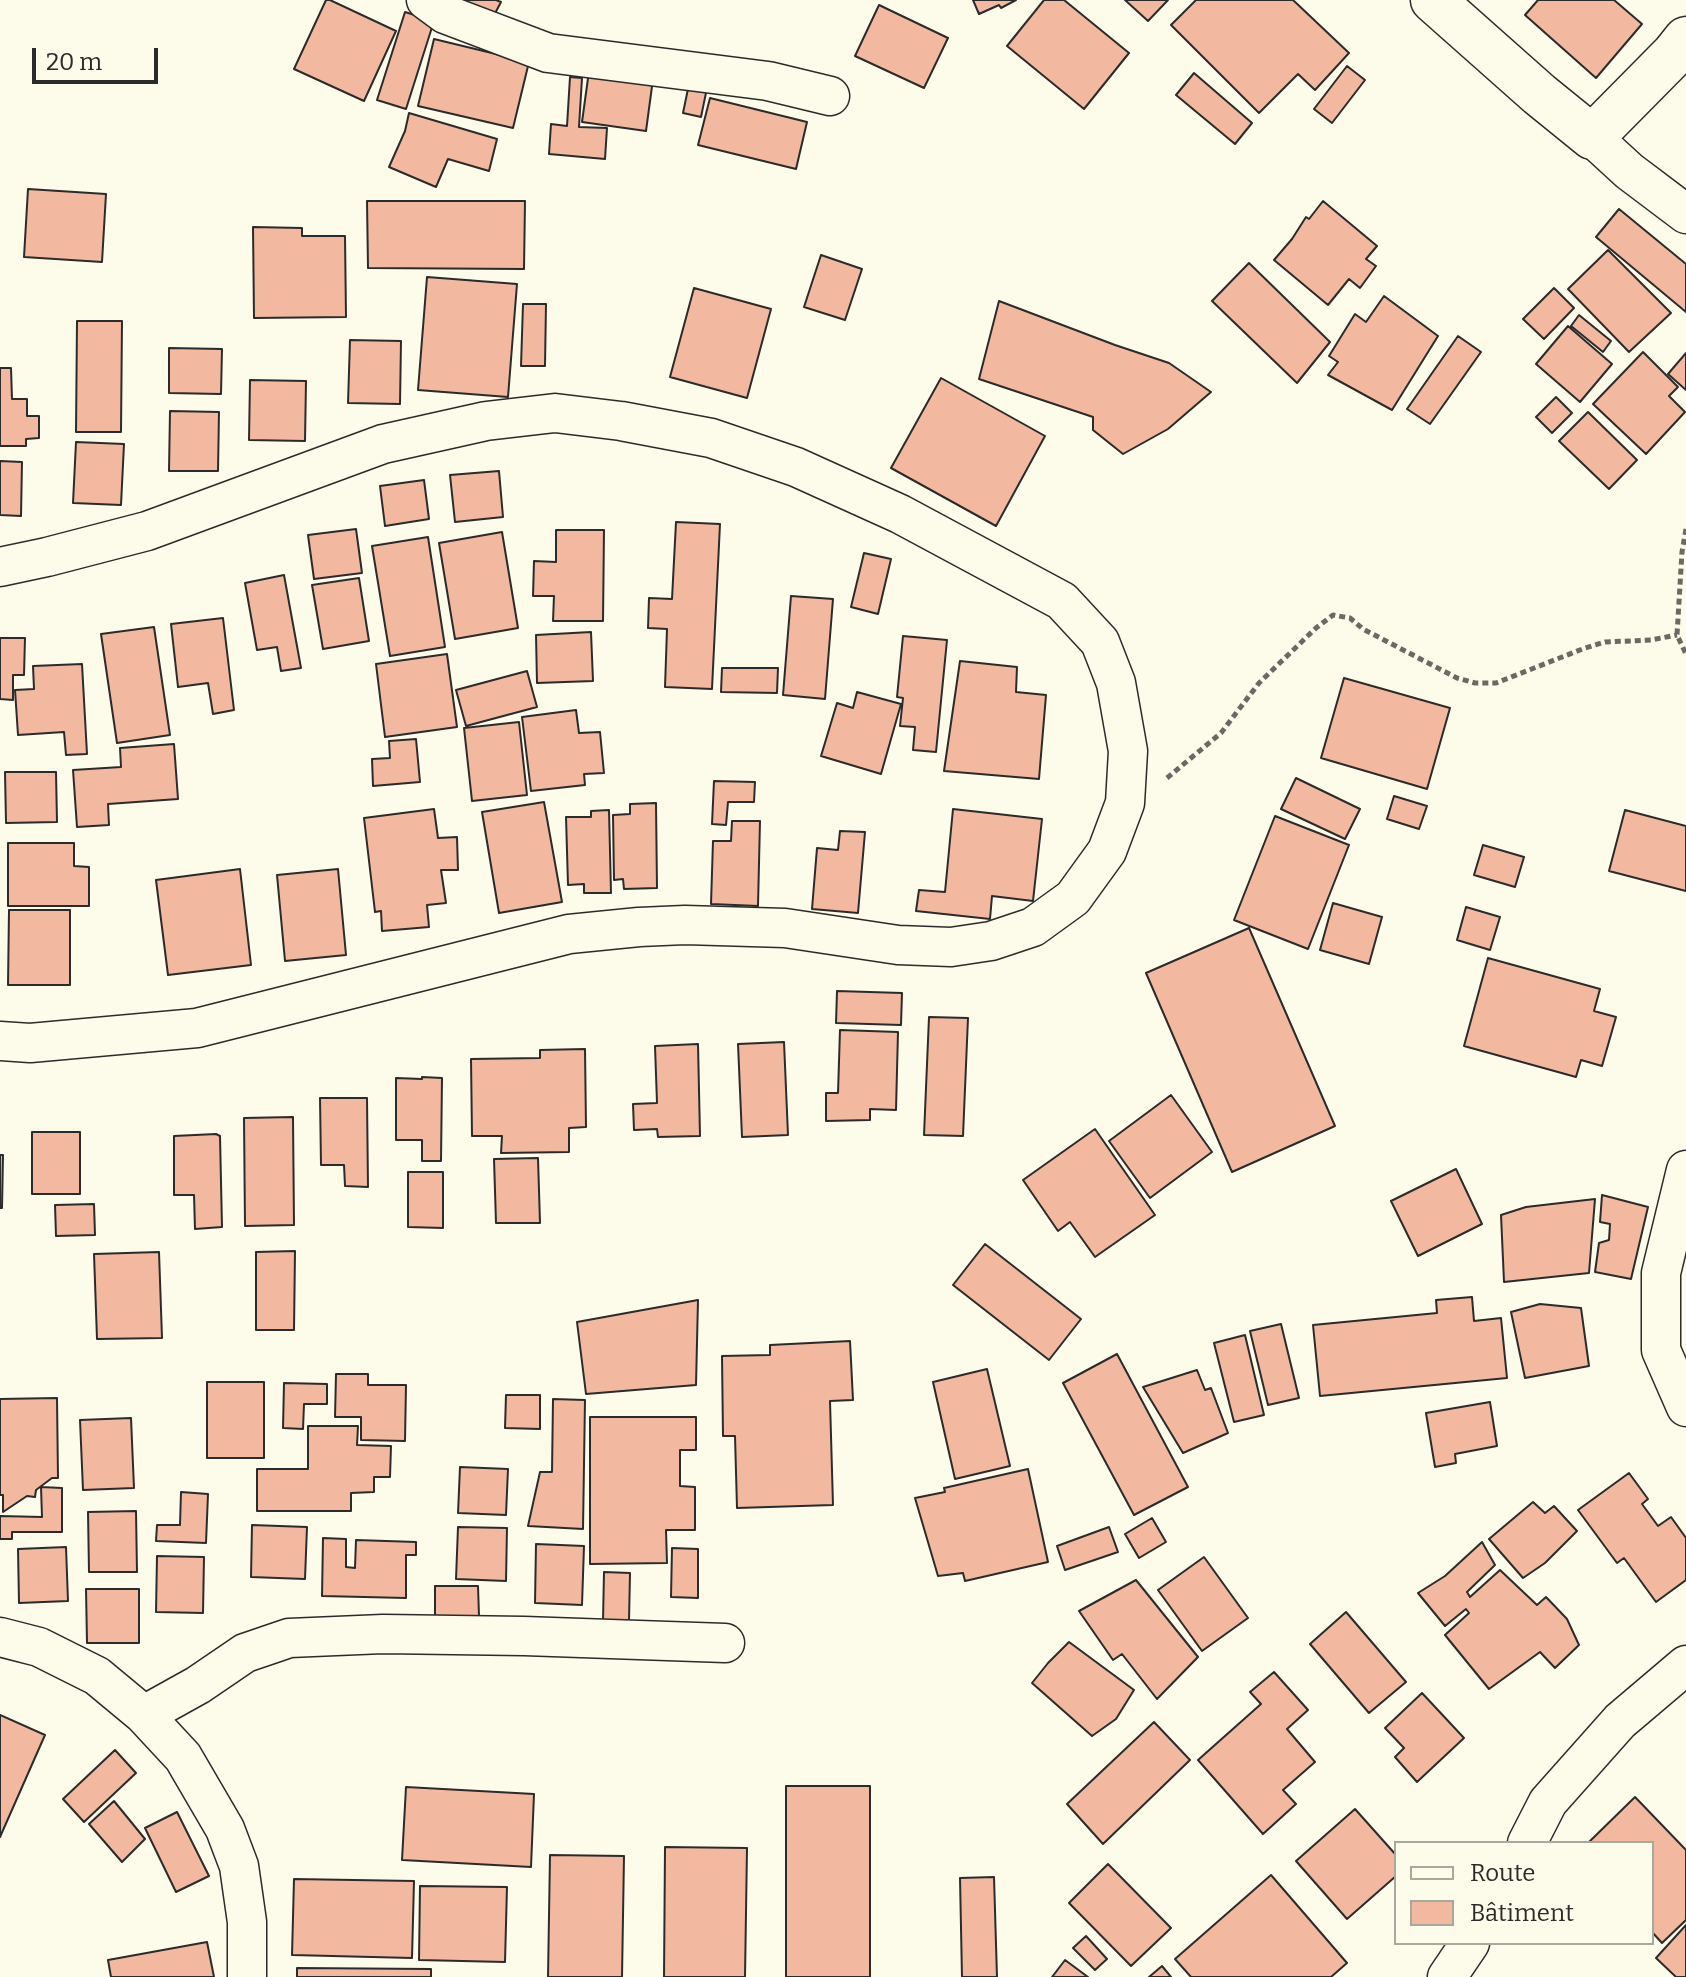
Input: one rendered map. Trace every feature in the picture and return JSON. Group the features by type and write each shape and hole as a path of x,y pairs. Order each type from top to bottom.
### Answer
{"street":[{"path":"426,0 445,14 548,53 768,81 830,96"},
{"path":"1433,0 1629,171 1686,214"},
{"path":"1592,137 1686,39"},
{"path":"0,567 147,531 383,444 486,421 555,413 621,421 711,438 796,467 900,514 1062,601 1100,642 1116,683 1128,751 1125,803 1107,851 1073,898 1033,927 991,941 951,947 898,945 785,928 732,926 655,926 597,931 569,934 197,1028 30,1043 0,1041"},
{"path":"1686,1170 1661,1273 1661,1350 1686,1407"},
{"path":"144,1715 198,1685 245,1653 289,1638 383,1634 725,1643"},
{"path":"0,1637 39,1647 97,1676 144,1715 183,1757 225,1829 239,1866 247,1922 247,1977"},
{"path":"1528,1841 1548,1802 1620,1721 1686,1665"},
{"path":"1447,1977 1469,1945"}],"path":[{"path":"1686,529 1677,635 1686,654"},
{"path":"1125,803 1171,775 1221,733 1259,683 1333,615 1350,618 1363,629 1457,678 1475,683 1496,683 1513,678 1605,642 1651,640 1677,635"}],"building":[{"path":"326,0 396,31 364,101 294,69"},
{"path":"443,0 496,0 501,2 490,23"},
{"path":"973,0 1016,0 979,14"},
{"path":"1044,0 1064,0 1129,53 1084,109 1007,46"},
{"path":"1125,0 1168,0 1148,21"},
{"path":"1196,0 1293,0 1349,53 1315,90 1298,74 1259,113 1171,25"},
{"path":"1538,0 1614,0 1642,24 1596,78 1525,15"},
{"path":"879,5 948,38 924,88 855,56"},
{"path":"405,12 434,21 406,109 377,100"},
{"path":"434,39 529,62 513,128 418,106"},
{"path":"1347,66 1365,80 1332,123 1314,109"},
{"path":"589,71 653,79 646,131 582,122"},
{"path":"1194,73 1252,123 1235,144 1176,95"},
{"path":"570,77 582,78 579,127 607,128 605,159 549,154 551,124 567,126"},
{"path":"689,84 707,88 701,117 683,113"},
{"path":"710,98 807,122 796,169 698,145"},
{"path":"409,113 497,139 489,171 448,159 436,187 389,167 405,131"},
{"path":"28,189 106,194 102,262 24,257"},
{"path":"367,201 525,201 524,269 368,268"},
{"path":"1323,201 1377,246 1366,259 1376,266 1360,288 1349,279 1328,305 1274,260 1306,217 1309,219"},
{"path":"1619,209 1686,264 1686,312 1596,237"},
{"path":"253,227 302,228 302,236 345,236 346,317 254,318"},
{"path":"1608,250 1671,313 1629,352 1568,289"},
{"path":"821,255 862,269 845,320 804,307"},
{"path":"1249,263 1330,342 1297,383 1212,301"},
{"path":"427,277 517,284 508,397 418,390"},
{"path":"694,288 771,309 747,398 670,377"},
{"path":"1554,288 1574,308 1544,339 1523,319"},
{"path":"1384,296 1438,336 1392,410 1328,375 1338,362 1329,356 1355,314 1366,322"},
{"path":"999,301 1169,363 1211,392 1168,429 1123,454 1093,430 1093,417 979,379"},
{"path":"523,304 546,304 545,366 521,366"},
{"path":"1579,315 1611,341 1603,352 1571,326"},
{"path":"77,321 122,321 121,432 76,432"},
{"path":"1568,326 1612,364 1580,402 1536,364"},
{"path":"1458,336 1481,352 1430,424 1407,409"},
{"path":"350,340 401,341 400,404 348,403"},
{"path":"169,348 222,349 221,394 169,393"},
{"path":"1643,352 1678,387 1669,396 1685,412 1646,454 1593,404"},
{"path":"1686,353 1686,390 1668,374"},
{"path":"0,368 11,368 12,399 27,399 27,416 39,416 39,438 26,439 26,446 0,446"},
{"path":"941,378 1045,436 996,526 891,468"},
{"path":"250,380 306,381 305,441 249,440"},
{"path":"1556,397 1572,413 1552,433 1536,417"},
{"path":"170,411 219,412 218,471 169,471"},
{"path":"1588,412 1637,460 1609,489 1559,441"},
{"path":"76,442 124,444 121,505 73,503"},
{"path":"0,461 22,462 21,516 0,515"},
{"path":"499,471 503,517 455,522 450,475"},
{"path":"424,480 429,519 385,526 380,486"},
{"path":"676,522 720,524 712,689 665,687 667,629 648,628 649,598 672,599"},
{"path":"356,529 362,573 314,579 308,535"},
{"path":"556,530 604,530 603,621 553,621 554,596 533,596 534,561 556,562"},
{"path":"502,532 518,628 455,639 439,543"},
{"path":"428,537 445,647 390,656 372,546"},
{"path":"864,553 891,559 878,614 851,607"},
{"path":"284,575 301,668 281,671 277,647 257,650 245,583"},
{"path":"359,578 369,641 323,649 312,585"},
{"path":"791,596 833,599 825,699 783,695"},
{"path":"223,618 234,710 213,714 208,683 178,687 171,624"},
{"path":"154,627 170,735 117,743 101,634"},
{"path":"591,632 593,681 537,683 536,635"},
{"path":"903,636 947,640 936,752 913,750 915,727 900,726 903,698 897,697"},
{"path":"0,638 25,638 24,675 13,675 13,700 0,699"},
{"path":"447,654 457,727 385,737 376,664"},
{"path":"960,661 1017,667 1016,692 1046,695 1039,779 944,771"},
{"path":"82,664 87,754 66,755 64,732 18,735 15,690 34,689 33,666"},
{"path":"722,668 778,668 777,693 721,692"},
{"path":"527,671 537,707 466,726 456,690"},
{"path":"1344,678 1450,708 1427,789 1321,758"},
{"path":"857,692 901,704 881,774 821,756 837,703 853,708"},
{"path":"576,710 579,733 600,732 604,773 584,774 585,785 531,791 522,717"},
{"path":"519,722 527,795 472,801 464,728"},
{"path":"416,739 420,782 373,786 372,759 390,758 389,741"},
{"path":"174,744 178,799 108,804 109,825 77,827 73,770 121,767 120,748"},
{"path":"5,772 56,772 57,822 6,823"},
{"path":"1296,778 1360,809 1345,839 1281,809"},
{"path":"714,781 755,782 754,802 728,802 726,825 712,824"},
{"path":"1394,796 1427,806 1419,829 1387,819"},
{"path":"544,802 562,902 499,913 482,812"},
{"path":"656,803 657,888 624,889 623,879 614,880 613,815 630,814 630,804"},
{"path":"434,809 438,838 457,837 458,870 441,870 446,903 427,905 429,927 382,931 381,911 375,912 364,818"},
{"path":"953,809 1042,819 1033,901 992,896 990,919 916,911 919,890 945,892"},
{"path":"609,810 611,893 584,893 584,884 568,885 566,817 591,817 591,811"},
{"path":"1625,810 1686,826 1686,891 1609,871"},
{"path":"1275,816 1349,845 1308,949 1234,920"},
{"path":"732,821 760,821 758,906 711,904 713,841 731,841"},
{"path":"840,831 865,832 858,913 812,909 817,848 838,850"},
{"path":"8,843 74,843 74,866 89,867 89,906 8,906"},
{"path":"1483,845 1524,857 1515,887 1474,875"},
{"path":"240,869 251,965 168,975 156,880"},
{"path":"338,869 346,955 285,961 277,875"},
{"path":"1333,903 1382,917 1369,964 1320,950"},
{"path":"1466,907 1500,917 1490,950 1457,940"},
{"path":"9,910 70,910 70,985 8,985"},
{"path":"1249,928 1335,1126 1232,1172 1146,973"},
{"path":"1488,958 1600,989 1594,1011 1616,1017 1602,1066 1581,1060 1576,1077 1464,1046"},
{"path":"837,991 902,993 901,1025 836,1023"},
{"path":"929,1017 968,1018 963,1136 924,1135"},
{"path":"840,1030 898,1032 896,1110 870,1109 870,1120 826,1121 826,1093 838,1093"},
{"path":"784,1042 788,1135 742,1137 738,1044"},
{"path":"698,1044 700,1136 658,1137 657,1129 634,1130 633,1104 657,1103 655,1046"},
{"path":"585,1049 586,1127 569,1128 569,1152 501,1153 502,1136 472,1136 471,1059 540,1058 540,1050"},
{"path":"396,1078 442,1078 441,1161 422,1161 422,1140 396,1140"},
{"path":"1171,1095 1212,1152 1150,1198 1109,1141"},
{"path":"320,1098 367,1098 368,1187 345,1186 344,1165 321,1165"},
{"path":"293,1117 294,1225 245,1226 244,1118"},
{"path":"1095,1129 1155,1215 1095,1257 1070,1222 1058,1231 1023,1180"},
{"path":"32,1132 80,1132 80,1194 32,1194"},
{"path":"174,1136 220,1136 222,1227 195,1229 194,1195 174,1195"},
{"path":"0,1155 3,1155 2,1208 0,1208"},
{"path":"538,1158 540,1223 496,1223 494,1159"},
{"path":"1456,1169 1482,1224 1418,1256 1391,1201"},
{"path":"408,1172 443,1172 443,1228 408,1227"},
{"path":"1602,1195 1648,1207 1631,1279 1595,1272 1599,1243 1609,1240 1610,1224 1600,1222"},
{"path":"1595,1199 1589,1273 1504,1282 1501,1215 1526,1207"},
{"path":"94,1204 95,1235 56,1236 55,1205"},
{"path":"985,1244 1081,1319 1049,1360 953,1285"},
{"path":"295,1251 294,1330 256,1330 256,1252"},
{"path":"159,1252 162,1338 97,1339 94,1254"},
{"path":"1472,1297 1474,1321 1501,1318 1507,1378 1320,1396 1313,1325 1437,1313 1436,1300"},
{"path":"698,1300 696,1385 586,1394 577,1322"},
{"path":"1540,1304 1581,1308 1589,1366 1525,1378 1511,1312"},
{"path":"1281,1324 1299,1398 1268,1405 1250,1331"},
{"path":"1245,1335 1264,1415 1234,1422 1214,1343"},
{"path":"850,1341 853,1400 830,1401 833,1505 737,1508 735,1436 723,1436 722,1356 770,1355 770,1345"},
{"path":"1117,1354 1188,1487 1134,1515 1063,1383"},
{"path":"987,1369 1010,1466 955,1479 933,1382"},
{"path":"1197,1370 1205,1390 1211,1388 1228,1433 1183,1453 1143,1387"},
{"path":"336,1374 368,1374 368,1385 406,1385 405,1441 361,1440 361,1417 335,1417"},
{"path":"207,1382 264,1382 264,1458 207,1458"},
{"path":"284,1383 327,1384 327,1404 304,1404 303,1429 283,1428"},
{"path":"506,1395 540,1395 540,1429 505,1428"},
{"path":"57,1398 58,1478 52,1478 36,1490 35,1497 27,1496 3,1512 3,1495 0,1495 0,1399"},
{"path":"553,1399 585,1400 583,1529 528,1526 540,1472 552,1472"},
{"path":"1490,1402 1497,1446 1455,1454 1456,1463 1435,1467 1426,1413"},
{"path":"590,1417 696,1417 696,1450 680,1450 680,1486 695,1487 695,1530 666,1530 667,1563 590,1564"},
{"path":"131,1418 134,1488 83,1490 80,1420"},
{"path":"308,1426 358,1426 357,1445 391,1446 390,1477 374,1477 374,1492 351,1493 351,1511 257,1511 257,1469 308,1469"},
{"path":"460,1467 508,1469 506,1515 458,1513"},
{"path":"1028,1469 1048,1562 965,1581 963,1573 938,1576 915,1498 945,1492 944,1488"},
{"path":"1629,1473 1648,1499 1642,1504 1658,1526 1671,1517 1686,1538 1686,1580 1656,1602 1624,1558 1617,1563 1578,1510"},
{"path":"41,1487 62,1488 62,1532 12,1532 12,1539 0,1539 0,1516 42,1517"},
{"path":"181,1492 208,1494 206,1543 156,1541 157,1525 180,1525"},
{"path":"1533,1502 1545,1513 1554,1506 1577,1531 1545,1563 1523,1578 1489,1539"},
{"path":"136,1511 137,1572 89,1572 88,1512"},
{"path":"1152,1518 1166,1542 1139,1558 1125,1534"},
{"path":"252,1525 307,1527 305,1579 251,1577"},
{"path":"458,1527 507,1528 506,1581 456,1579"},
{"path":"1109,1527 1118,1552 1065,1570 1057,1546"},
{"path":"323,1538 346,1539 346,1567 355,1568 356,1540 416,1542 416,1555 406,1555 406,1598 322,1596"},
{"path":"1482,1542 1495,1565 1467,1592 1470,1597 1500,1570 1537,1605 1546,1597 1567,1619 1579,1645 1555,1668 1540,1652 1489,1689 1445,1635 1469,1613 1466,1609 1445,1626 1418,1593 1445,1576"},
{"path":"536,1544 584,1546 582,1605 535,1603"},
{"path":"66,1547 68,1601 19,1603 18,1549"},
{"path":"672,1548 698,1549 698,1598 671,1597"},
{"path":"157,1556 204,1557 203,1613 156,1612"},
{"path":"1204,1557 1248,1618 1202,1651 1158,1590"},
{"path":"604,1572 630,1573 629,1621 603,1621"},
{"path":"1136,1580 1198,1657 1157,1699 1122,1654 1113,1660 1079,1611"},
{"path":"435,1586 478,1586 479,1616 435,1616"},
{"path":"86,1589 139,1589 139,1643 87,1643"},
{"path":"1346,1612 1406,1682 1369,1713 1310,1644"},
{"path":"1069,1642 1134,1690 1116,1719 1092,1736 1032,1683"},
{"path":"1274,1672 1308,1710 1287,1729 1315,1762 1283,1790 1296,1804 1263,1834 1198,1760 1261,1704 1250,1692"},
{"path":"1422,1693 1464,1738 1417,1782 1395,1757 1404,1748 1385,1728"},
{"path":"0,1715 45,1735 0,1837"},
{"path":"1154,1722 1190,1760 1103,1844 1067,1804"},
{"path":"115,1750 136,1773 84,1822 63,1799"},
{"path":"786,1786 870,1786 870,1977 786,1977"},
{"path":"406,1787 534,1794 531,1867 402,1860"},
{"path":"1635,1797 1686,1850 1686,1920 1662,1943 1654,1934 1654,1841 1590,1841"},
{"path":"114,1801 145,1839 122,1862 89,1824"},
{"path":"1355,1809 1394,1853 1394,1878 1347,1919 1296,1861"},
{"path":"177,1812 209,1876 176,1892 145,1828"},
{"path":"665,1847 747,1848 745,1977 664,1977"},
{"path":"550,1855 624,1856 622,1977 548,1977"},
{"path":"1108,1864 1171,1928 1131,1966 1069,1903"},
{"path":"1271,1875 1347,1963 1331,1977 1191,1977 1175,1959"},
{"path":"994,1877 997,1977 962,1977 960,1878"},
{"path":"294,1879 414,1881 412,1958 292,1955"},
{"path":"420,1886 507,1887 505,1962 419,1960"},
{"path":"1686,1925 1686,1977 1676,1977 1656,1958"},
{"path":"1086,1936 1107,1959 1095,1970 1073,1948"},
{"path":"207,1942 214,1977 111,1977 108,1960"},
{"path":"1065,1960 1088,1977 1052,1977"},
{"path":"1162,1966 1171,1977 1149,1977"},
{"path":"297,1968 431,1969 431,1977 297,1977"}]}
